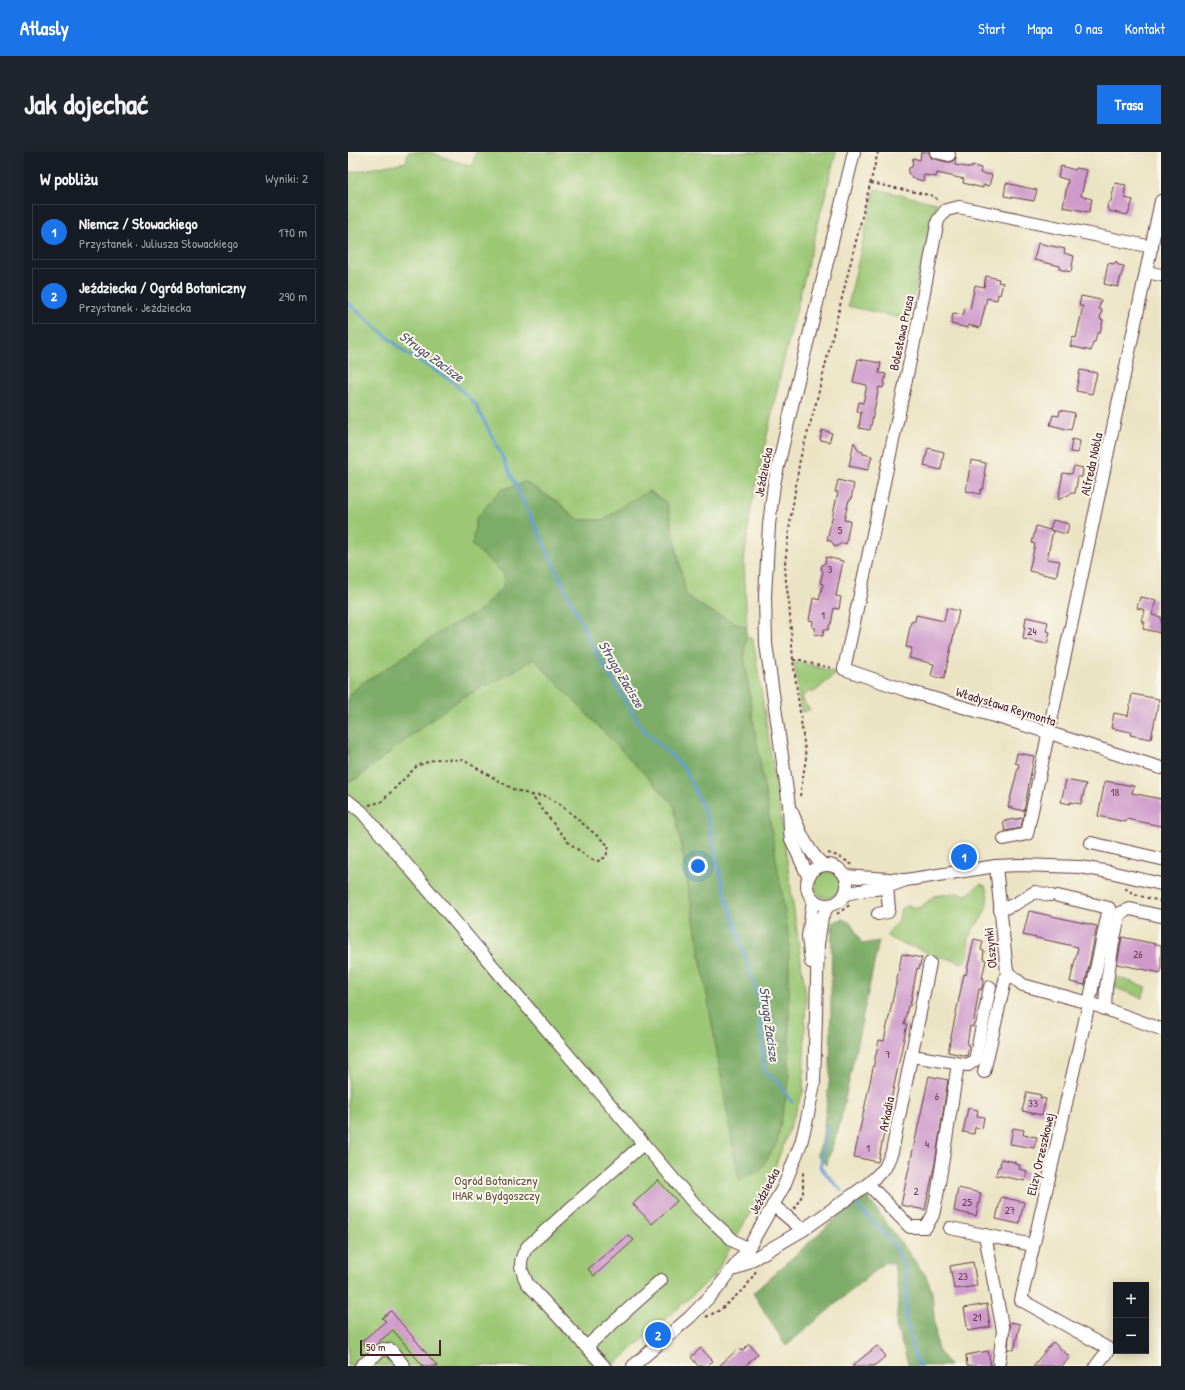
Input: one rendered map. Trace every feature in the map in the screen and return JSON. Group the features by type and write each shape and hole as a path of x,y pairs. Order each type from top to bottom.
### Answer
{"street":[{"name":"Jeździecka","path":"822,865 807,846 794,804 766,644 765,596 769,525 774,484 854,152"},
{"path":"936,152 950,155"},
{"name":"Alfreda Nobla","path":"1004,839 1027,834 1161,201"},
{"path":"946,210 959,207 1152,247"},
{"name":"Bolesława Prusa","path":"844,669 916,333 938,220 946,210"},
{"path":"1146,272 1161,275"},
{"name":"Władysława Reymonta","path":"844,669 908,691 1011,721 1161,768"},
{"path":"350,802 362,812 698,1208 734,1241 748,1249"},
{"name":"Jeździecka","path":"794,804 790,830 792,839 808,876"},
{"path":"1091,843 1161,859"},
{"path":"849,899 845,876 836,867 822,865 813,870 808,876 807,890 813,900 819,904 828,906 841,900 849,899 906,880 996,866 1045,865 1080,867 1110,872 1161,884"},
{"name":"Olszynki","path":"984,1072 1007,972 996,866"},
{"path":"845,876 906,880"},
{"path":"878,914 888,912 889,909 887,887"},
{"name":"Elizy Orzeszkowej","path":"1000,910 1015,904 1035,892 1110,908 1021,1300 1109,1349 1096,1366"},
{"name":"Jeździecka","path":"813,900 808,936 810,957 816,981"},
{"name":"Jeździecka","path":"633,1366 690,1317 732,1272 748,1249 784,1186 801,1143 814,1084 816,981 820,928 824,911 828,906"},
{"path":"1105,1009 1106,988 1113,942 1120,913 1130,909 1161,916"},
{"name":"Arkadia","path":"732,1272 803,1230 868,1184 885,1168 892,1152 930,962"},
{"path":"1007,972 1022,985 1089,1003 1161,1029"},
{"path":"912,1056 968,1065 975,1060 990,987"},
{"path":"868,1184 910,1227 926,1227 932,1215 938,1196 958,1064"},
{"path":"604,1366 527,1283 521,1269 521,1258 527,1247 643,1144"},
{"path":"773,1205 803,1230"},
{"path":"950,1228 1033,1245"},
{"path":"985,1235 1003,1331 999,1362"},
{"path":"586,1347 661,1280"},
{"path":"361,1366 383,1349 391,1350 404,1366"}],"path":[{"path":"794,804 800,796 806,758 792,660 785,562 795,485 800,459 815,407 878,152"},
{"path":"871,183 934,196 946,210"},
{"path":"792,660 801,660 816,665 844,669"},
{"path":"350,802 369,805 381,802 417,766 436,759 463,760 513,789 531,795 545,796 560,804 609,846 606,858 598,861 590,860 568,842 531,795"},
{"path":"827,853 838,856 865,872 865,878"},
{"path":"1123,887 1142,896 1161,901"},
{"path":"836,915 844,911 849,899"}],"green space":[{"name":"Ogród Botaniczny IHAR w Bydgoszczy","path":"408,152 429,152 472,167 476,152 836,152 783,363 751,508 744,561 747,628 708,610 686,595 667,503 627,503 604,520 580,520 558,502 672,613 753,639 781,818 806,997 803,1092 772,1175 714,1276 613,1366 348,1366 348,173 406,162"},
{"path":"875,189 936,203 909,320 848,306"},
{"path":"524,481 558,502 580,520 604,520 627,503 649,491 667,503 686,595 708,610 747,628 744,654 754,725 789,937 789,1081 777,1143 760,1170 739,1180 674,805 534,659 506,676 463,697 427,723 358,778 348,782 348,698 360,684 387,668 440,632 479,611 503,588 504,574 472,545 476,519 500,490 520,484"},
{"path":"794,662 800,662 837,673 813,693 810,691 801,698 810,710 801,712"},
{"path":"827,872 836,876 840,885 836,894 827,898 818,894 814,885 818,876"},
{"path":"981,884 985,886 987,890 988,898 986,907 981,919 971,933 969,938 968,956 962,963 939,956 929,956 925,951 887,936 899,920 901,909 908,905 916,908 921,907 934,896 957,893 966,895"},
{"path":"842,919 851,923 862,944 879,941 839,1127 826,1165 817,1154 822,1142 830,1076 832,923"},
{"path":"1117,977 1146,987 1142,998 1114,987"},
{"path":"867,1197 926,1276 932,1292 937,1349 950,1366 909,1366 896,1326 899,1291 894,1264 885,1262 786,1346 753,1293 843,1212"}],"building":[{"path":"921,152 929,152 931,158 947,162 952,162 956,157 955,165 981,168 980,173 992,175 989,186 983,185 983,188 963,183 964,179 937,173 936,177 924,175 923,181 912,178 908,173 909,168 912,167 913,158 920,160"},
{"path":"1061,166 1075,170 1076,168 1087,170 1081,196 1092,199 1089,212 1063,207 1068,180 1058,177"},
{"path":"1006,183 1037,190 1034,201 1004,196"},
{"path":"1115,183 1126,185 1124,195 1126,195 1125,198 1133,200 1128,215 1109,211 1107,208 1108,203 1111,201"},
{"path":"1038,243 1065,249 1064,253 1074,256 1071,272 1059,269 1060,266 1034,260"},
{"path":"1116,261 1118,265 1124,266 1118,287 1104,284 1108,263 1114,264"},
{"path":"986,276 999,279 998,282 1003,283 997,300 987,298 980,328 968,325 968,328 951,324 953,313 963,315 965,308 970,309 975,285 984,287"},
{"path":"1081,296 1101,300 1099,309 1102,310 1100,319 1103,320 1100,333 1097,333 1091,351 1070,346 1073,337 1076,338 1083,306 1079,306"},
{"path":"858,359 881,363 879,373 886,374 883,388 879,387 870,430 859,428 861,412 857,411 859,402 863,403 867,385 853,382"},
{"path":"1080,370 1097,373 1092,394 1076,391"},
{"path":"1060,410 1075,413 1071,430 1050,425 1053,415 1059,416"},
{"path":"822,430 832,433 829,442 820,440"},
{"path":"1072,439 1080,441 1078,453 1070,452"},
{"path":"854,442 859,451 863,452 863,454 872,456 868,470 849,466"},
{"path":"928,448 944,452 941,470 924,466"},
{"path":"971,460 986,463 984,475 986,475 983,489 981,489 980,494 966,491"},
{"path":"1074,466 1083,468 1082,477 1078,477 1075,493 1058,500 1063,473 1072,474"},
{"path":"838,480 854,484 851,500 849,500 844,520 850,521 846,544 842,543 835,547 831,541 827,540 838,492 835,492"},
{"path":"1053,520 1069,524 1067,534 1050,530"},
{"path":"1036,526 1053,531 1047,559 1060,561 1056,577 1029,571 1035,544 1032,543"},
{"path":"826,557 843,561 836,596 841,597 839,609 834,608 831,624 828,630 824,629 823,636 814,634 816,628 812,627 813,621 809,620 813,598 819,600 823,584 820,583 823,571 821,569 822,565 825,563"},
{"path":"1140,597 1156,600 1152,615 1161,617 1161,633 1143,629 1145,622 1142,622 1145,610 1137,608"},
{"path":"947,608 959,611 944,679 931,676 934,664 909,658 912,648 906,647 911,622 915,621 916,615 944,621"},
{"path":"1026,617 1048,622 1046,631 1050,632 1047,644 1023,639"},
{"path":"1132,694 1159,699 1151,739 1130,735 1131,732 1111,728 1114,713 1128,716"},
{"path":"1017,753 1034,756 1024,811 1008,807 1019,764 1015,763"},
{"path":"1066,780 1086,784 1081,804 1061,802"},
{"path":"1105,781 1134,786 1132,793 1161,799 1161,826 1127,819 1126,822 1098,816"},
{"path":"1023,818 1021,828 1005,831 1003,821"},
{"path":"1029,911 1097,926 1085,985 1070,982 1078,947 1023,935"},
{"path":"1122,937 1161,945 1161,973 1117,964"},
{"path":"974,939 983,941 981,950 984,951 983,959 986,960 982,978 984,978 981,990 979,989 973,1027 970,1026 967,1056 948,1052 964,974 966,975"},
{"path":"902,954 922,958 919,969 917,968 910,1006 908,1006 904,1024 907,1024 878,1162 854,1157 879,1040 884,1041"},
{"path":"929,1076 948,1080 935,1163 925,1210 901,1205"},
{"path":"1027,1092 1041,1095 1040,1098 1046,1099 1042,1115 1022,1111"},
{"path":"968,1108 978,1110 977,1116 984,1117 982,1129 975,1127 974,1134 963,1132"},
{"path":"1013,1128 1024,1130 1023,1135 1037,1137 1034,1148 1010,1144"},
{"path":"1001,1159 1015,1162 1015,1164 1020,1165 1019,1169 1027,1171 1025,1181 996,1175 998,1167 1000,1167"},
{"path":"658,1180 677,1201 652,1224 633,1204"},
{"path":"958,1188 981,1193 976,1216 954,1211"},
{"path":"1001,1197 1024,1202 1019,1224 996,1219"},
{"path":"628,1235 634,1240 594,1276 588,1269"},
{"path":"973,1262 977,1286 954,1289 950,1266"},
{"path":"987,1304 990,1327 968,1331 964,1308"},
{"path":"391,1311 437,1366 423,1366 393,1330 369,1350 362,1341 386,1321 382,1318"},
{"path":"1010,1322 1020,1324 1014,1350 1008,1349"},
{"path":"1053,1342 1070,1357 1062,1366 1033,1366"},
{"path":"749,1344 758,1354 745,1366 719,1366 739,1348 742,1351"},
{"path":"877,1346 886,1356 874,1366 852,1366"},
{"path":"701,1348 713,1361 707,1366 698,1366 691,1357"},
{"path":"988,1351 991,1366 967,1366 966,1355"}],"waterway":[{"name":"Struga Zacisze","path":"348,303 406,353 452,381 476,405 594,649 641,727 686,770 707,817 726,898 758,996 765,1072 779,1083 792,1102"},
{"name":"Struga Zacisze","path":"828,1125 820,1167 842,1191"},
{"name":"Struga Zacisze","path":"856,1204 892,1242 906,1269 906,1318 915,1357 920,1366"}],"place":[{"name":"Niemcz / Słowackiego","path":"964,857"},
{"name":"Jeździecka / Ogród Botaniczny","path":"658,1335"}]}
